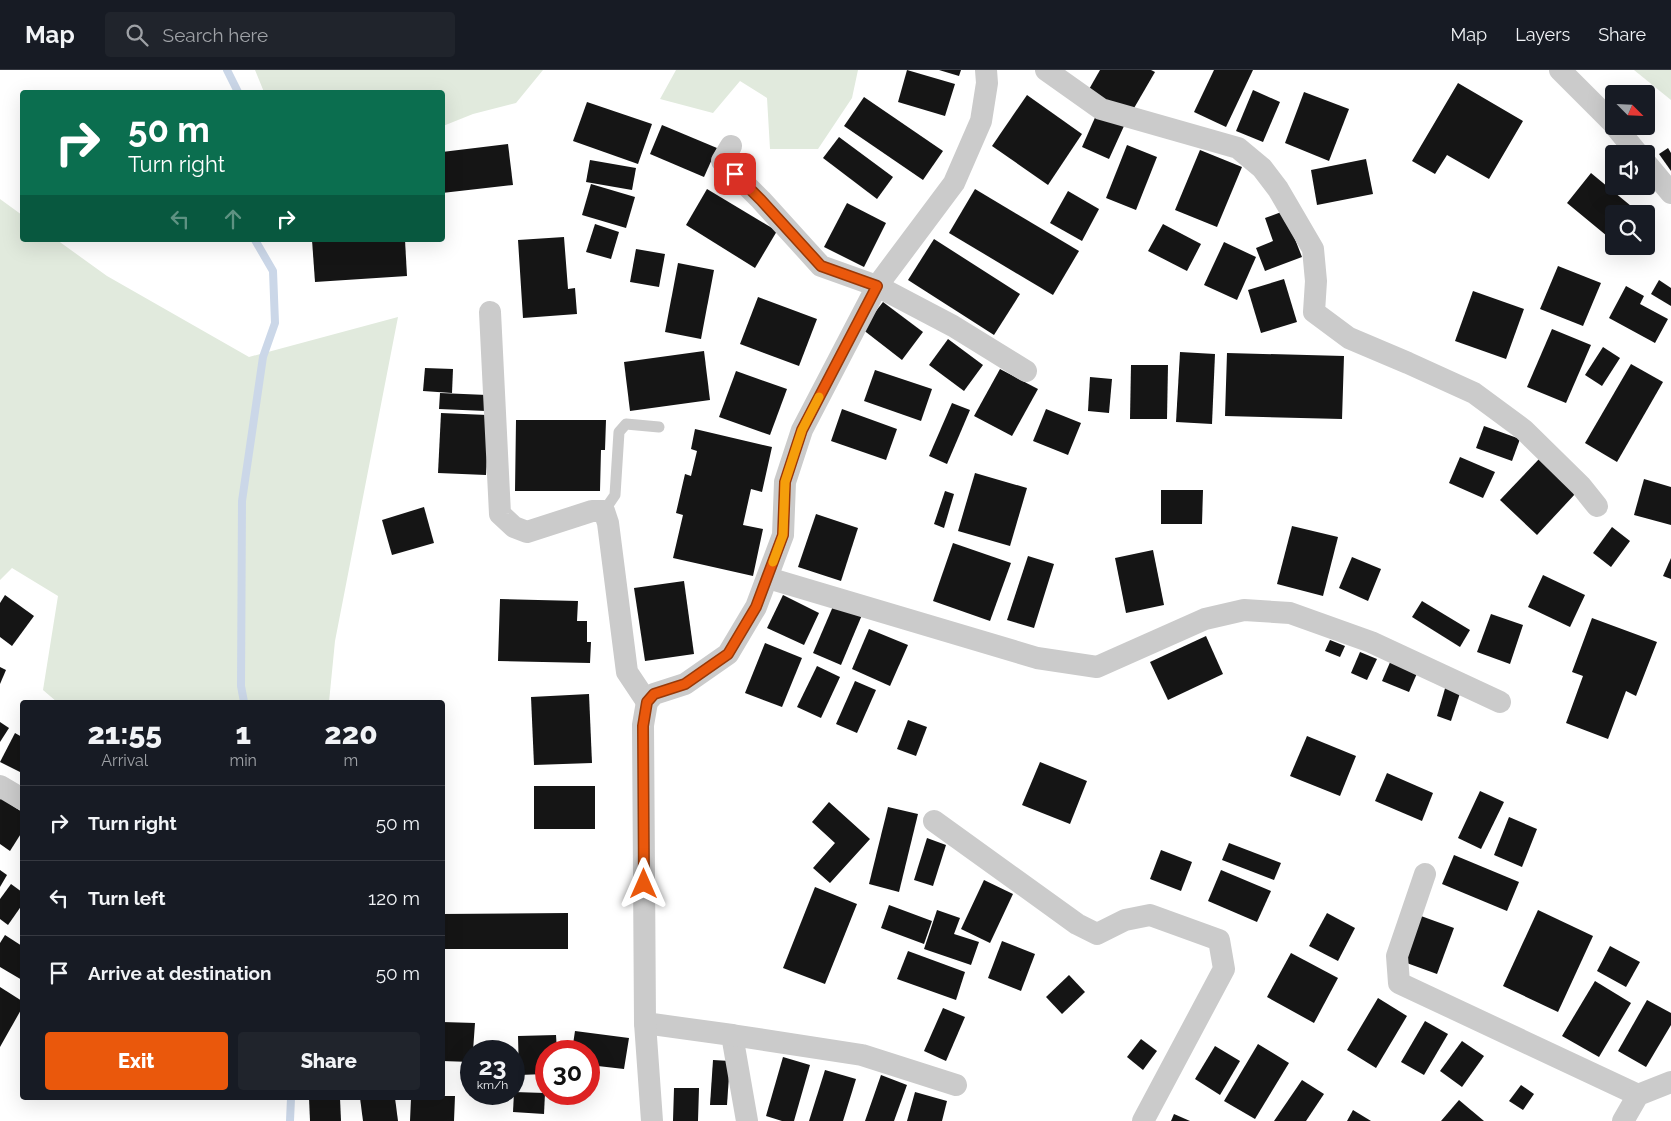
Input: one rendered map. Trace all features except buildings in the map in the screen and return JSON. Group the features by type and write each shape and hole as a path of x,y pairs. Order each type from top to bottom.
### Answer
{"street":[{"path":"652,1121 645,1023 643,726 647,702 654,694 685,684 728,654 756,607 783,535 785,482 802,430 877,286 954,183 981,121 986,70"},
{"path":"1046,70 1101,109 1238,148 1262,168 1278,189 1313,249 1316,281 1314,312 1349,338 1474,393 1524,430 1581,486 1597,506"},
{"path":"1560,70 1605,115"},
{"path":"1623,135 1631,145"},
{"path":"731,146 722,160 821,266 877,286 953,326 1026,371"},
{"path":"1655,174 1671,193"},
{"path":"490,312 500,514 514,527 527,532 592,511 604,511 608,522 627,672 647,702"},
{"path":"768,578 1037,658 1097,667 1205,619 1244,610 1290,613 1371,642 1500,702"},
{"path":"0,786 20,798"},
{"path":"934,821 1077,924 1097,934 1125,920 1150,915 1219,940 1224,970 1143,1121"},
{"path":"1425,874 1397,956 1399,983 1638,1095"},
{"path":"645,1023 862,1055 956,1085"},
{"path":"732,1035 747,1121"},
{"path":"1623,1121 1638,1095 1671,1082"}],"lane":[{"path":"604,511 615,495 619,432 626,424 660,428"}],"shaded area":[{"path":"255,70 543,70 516,103 473,114 445,125 445,90 263,90"},
{"path":"676,70 858,70 852,98 818,149 770,149 767,98 740,81 713,113 660,99"},
{"path":"1634,70 1671,70 1671,100 1655,85"},
{"path":"0,199 20,214 20,242 60,242 107,276 249,357 398,317 335,641 329,700 55,700 43,690 58,596 12,568 0,580"}],"waterway":[{"path":"227,70 237,90"},
{"path":"244,700 241,686 242,501 263,357 275,323 273,271 256,242"},
{"path":"290,1121 291,1100"}],"slow traffic":[{"path":"773,562 783,535 785,482 802,430 819,397"}],"route":[{"path":"644,884 643,726 647,702 654,694 685,684 728,654 756,607 783,535 785,482 802,430 877,286 821,266 735,174"}]}
